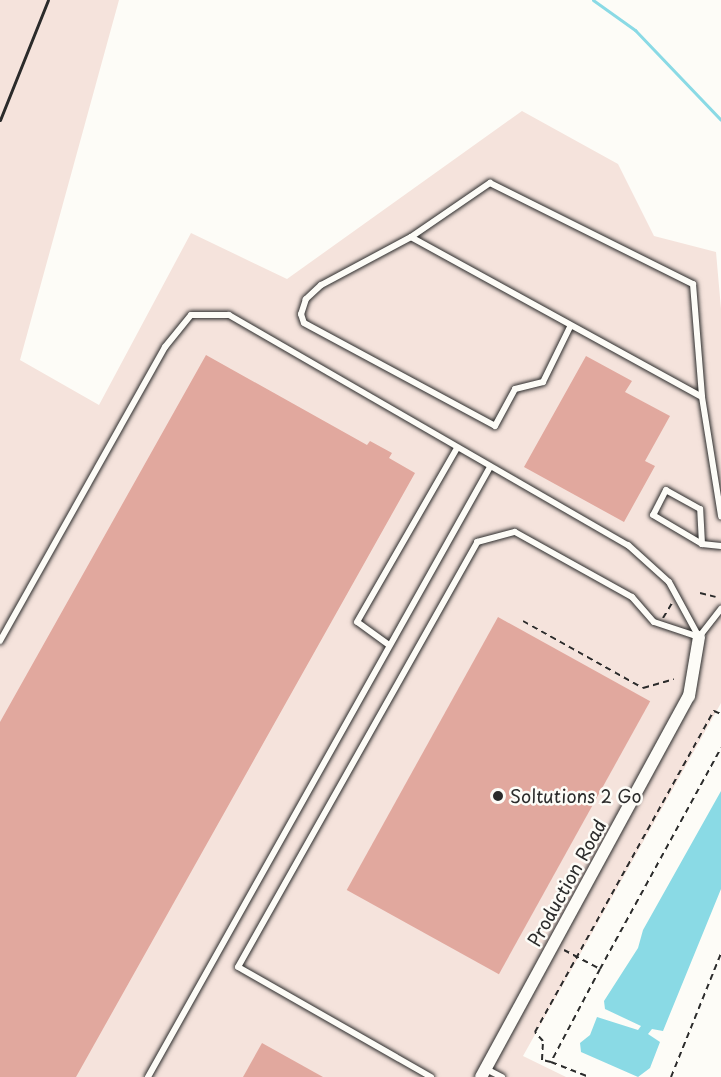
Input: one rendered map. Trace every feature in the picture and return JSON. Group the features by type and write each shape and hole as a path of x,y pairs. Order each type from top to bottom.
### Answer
{"street":[{"name":"Production Road","path":"483,1073 689,696 699,637"}],"lane":[{"path":"570,327 543,382 515,389 495,426 304,323 301,314 306,299 321,285 411,237 490,183 693,284 702,397 721,516"},
{"path":"411,237 570,327 702,397"},
{"path":"0,641 165,347 191,315 229,315 628,545 669,582 699,637"},
{"path":"389,645 357,622 457,448"},
{"path":"148,1077 490,467"},
{"path":"702,544 700,509 666,490 652,515 702,544 721,546"},
{"path":"431,1077 238,967 477,542 515,532 632,597 654,621 699,637"},
{"path":"699,637 721,609"},
{"path":"483,1073 502,1077"}],"path":[{"path":"700,593 716,597"},
{"path":"663,618 674,601"},
{"path":"524,621 643,688 674,679"},
{"path":"588,1077 542,1060 543,1041 535,1032 575,956 714,711 721,714"},
{"path":"551,1062 721,748"},
{"path":"670,1077 721,952"},
{"path":"575,956 600,969"}],"shaded area":[{"path":"0,0 119,0 20,360 99,405 191,233 287,279 522,111 618,164 654,236 716,252 721,309 721,703 523,1056 566,1077 0,1077"}],"water":[{"path":"721,791 721,889 663,1031 652,1029 648,1034 660,1042 650,1068 638,1077 581,1052 580,1043 590,1035 597,1017 638,1030 641,1026 605,1009 604,1001 638,948 643,930"}],"building":[{"path":"206,355 367,445 370,441 392,453 389,458 415,473 76,1077 0,1077 0,722"},
{"path":"586,356 632,381 625,392 670,416 645,461 655,466 624,522 524,467"},
{"name":"Soltutions 2 Go","path":"498,617 650,701 499,974 347,890"},
{"path":"262,1043 323,1077 243,1077"}],"waterway":[{"path":"593,0 635,30 721,120"}],"railway":[{"path":"0,120 48,0"}],"place":[{"name":"Soltutions 2 Go","path":"498,796"}]}
